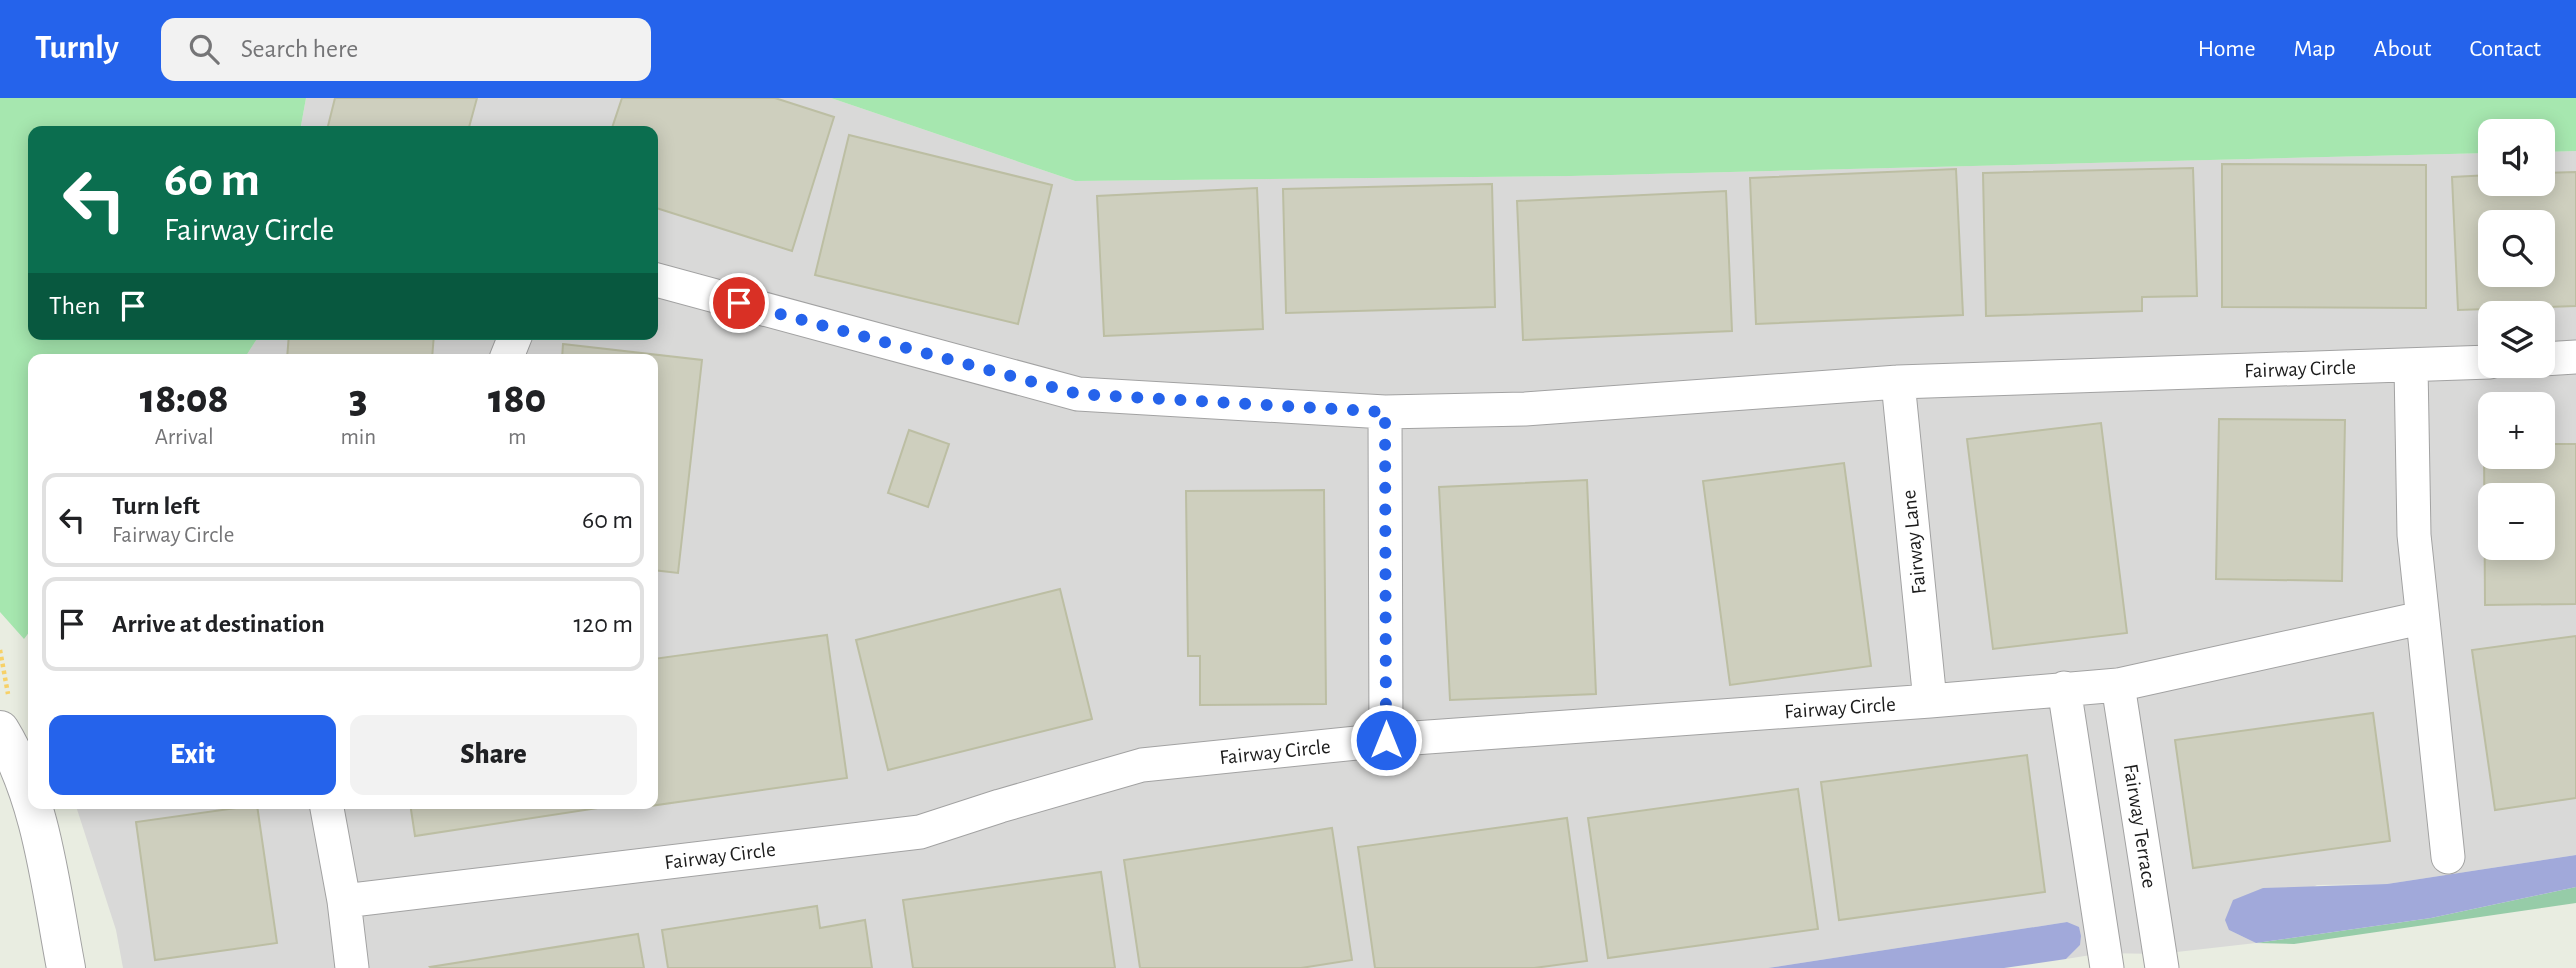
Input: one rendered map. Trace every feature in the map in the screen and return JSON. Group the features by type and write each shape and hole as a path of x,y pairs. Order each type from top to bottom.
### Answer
{"street":[{"name":"Fairway Circle","path":"658,280 1078,394 1385,412 1525,409 1898,382 2478,363"},
{"path":"2555,358 2576,357"},
{"path":"2411,366 2414,535 2448,856"},
{"name":"Fairway Lane","path":"1898,382 1930,701"},
{"path":"1385,412 1386,740"},
{"name":"Fairway Circle","path":"344,901 920,832 1142,765 1386,740 2118,685 2421,618"},
{"name":"Fairway Terrace","path":"2118,685 2162,968"},
{"path":"2064,688 2107,968"},
{"path":"12,749 28,798"},
{"path":"32,809 43,844 66,968"},
{"path":"327,809 344,901 352,968"}],"shaded area":[{"path":"306,98 831,98 1075,181 1571,176 2478,153 2478,196 2555,196 2555,152 2576,151 2576,855 2387,884 2317,885 2229,930 2256,943 2159,954 2103,953 2066,959 2080,945 2067,922 1768,968 123,968 116,930 77,809 658,809 658,354 247,354 256,340 658,340 658,126 301,126"}],"green space":[{"path":"0,98 306,98 301,126 28,126 28,340 256,340 247,354 28,354 28,634 24,639 0,612"},
{"path":"831,98 2576,98 2576,151 2555,152 2555,119 2478,119 2478,153 1571,176 1075,181"},
{"path":"2576,887 2576,903 2294,944 2256,943 2431,918"}],"water":[{"path":"2576,855 2576,887 2431,918 2256,943 2229,930 2225,920 2233,900 2263,888 2387,884"},
{"path":"2067,922 2079,927 2081,936 2080,945 2066,959 2004,968 1768,968"}],"building":[{"path":"335,98 477,98 469,126 328,126"},
{"path":"622,98 775,98 834,117 792,251 658,209 658,126 613,126"},
{"path":"849,135 1052,185 1018,324 815,275"},
{"path":"2222,164 2426,165 2426,308 2222,307"},
{"path":"2193,168 2197,296 2142,297 2142,311 1986,316 1983,173"},
{"path":"1956,169 1963,315 1756,324 1750,178"},
{"path":"2576,172 2576,306 2555,307 2555,301 2478,301 2478,309 2458,310 2452,177 2478,176 2478,196 2555,196 2555,173"},
{"path":"1492,184 1495,307 1286,313 1283,189"},
{"path":"1257,188 1263,329 1104,336 1097,196"},
{"path":"1726,191 1732,331 1523,340 1517,201"},
{"path":"289,340 434,340 432,354 287,354"},
{"path":"563,344 650,354 562,354"},
{"path":"658,355 702,360 678,573 658,571"},
{"path":"2219,419 2345,420 2342,581 2216,579"},
{"path":"2101,423 2127,633 1993,649 1967,439"},
{"path":"909,430 949,444 928,507 888,493"},
{"path":"2555,444 2576,444 2576,604 2485,605 2485,560 2555,560 2555,483 2484,483 2484,469 2555,469"},
{"path":"1844,463 1871,666 1730,685 1703,481"},
{"path":"1587,480 1596,694 1450,700 1439,487"},
{"path":"1324,490 1326,704 1200,705 1200,656 1188,656 1186,491"},
{"path":"1060,589 1092,719 888,770 856,640"},
{"path":"827,635 847,778 658,805 658,658"},
{"path":"2576,636 2576,798 2495,810 2472,650"},
{"path":"2373,713 2390,841 2193,868 2175,740"},
{"path":"2027,755 2045,892 1839,920 1821,782"},
{"path":"1798,789 1818,929 1608,958 1588,818"},
{"path":"229,809 258,809 277,943 155,960 136,822"},
{"path":"411,809 592,809 415,836"},
{"path":"1567,818 1587,961 1534,968 1375,968 1358,847"},
{"path":"1332,828 1352,960 1301,968 1140,968 1124,860"},
{"path":"1101,872 1115,968 913,968 903,900"},
{"path":"817,906 820,928 865,920 872,968 668,968 662,930"},
{"path":"638,934 644,968 430,967"}],"route":[{"path":"739,303 1078,394 1385,412 1386,740"}]}
